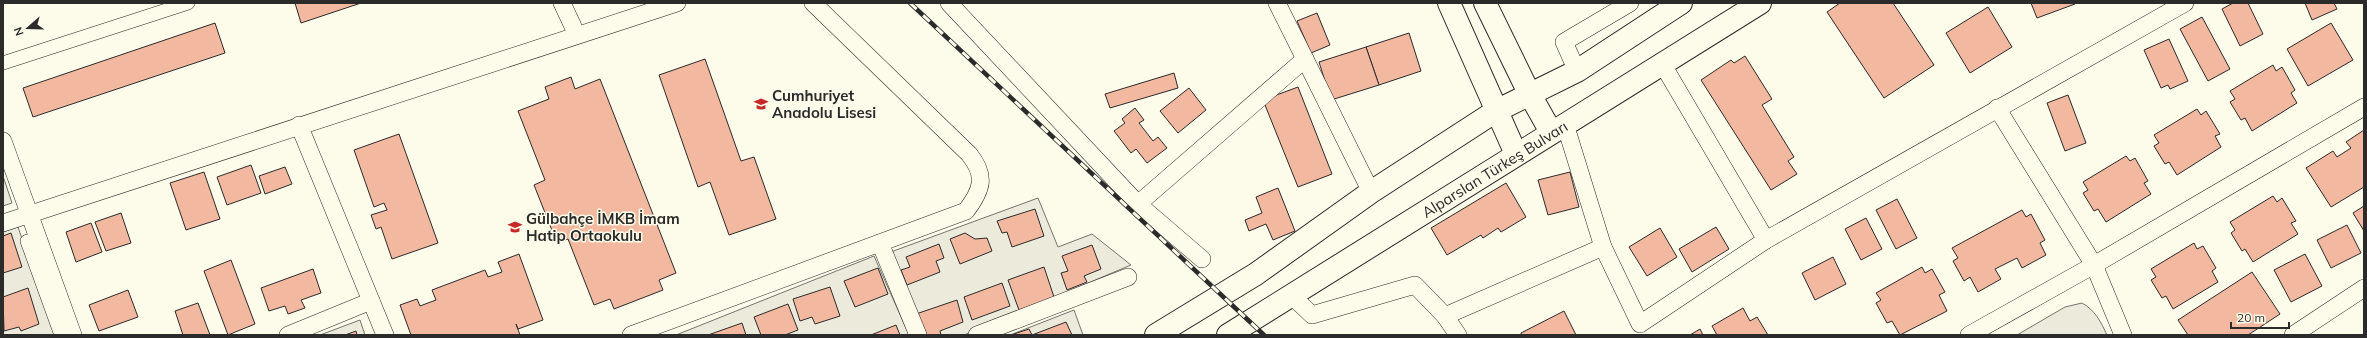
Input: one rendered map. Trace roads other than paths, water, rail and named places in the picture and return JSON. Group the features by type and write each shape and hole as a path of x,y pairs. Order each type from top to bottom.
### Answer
{"main road":[{"path":"1449,3 1516,154"},
{"path":"1485,3 1528,93 1558,128"},
{"path":"1156,335 1256,274 1371,192 1496,111 1528,93 1577,71 1681,3"},
{"name":"Alparslan Türkeş Bulvarı","path":"1228,335 1558,128 1663,66 1760,3"}],"street":[{"path":"3,63 188,3"},
{"path":"562,3 577,35"},
{"path":"3,223 299,125 677,3"},
{"path":"631,335 966,211 978,196 981,181 978,165 813,3"},
{"path":"949,3 1138,204 1202,259"},
{"path":"1277,3 1371,192"},
{"path":"1577,71 1564,42 1630,3"},
{"path":"1558,128 1603,247 1642,329 1766,240 2185,3"},
{"path":"1138,204 1305,59"},
{"path":"1663,66 1766,240"},
{"path":"1978,333 2364,107"},
{"path":"1997,108 2094,265 2124,335"},
{"path":"299,125 385,335"},
{"path":"3,140 73,335"},
{"path":"27,241 61,335"},
{"path":"880,243 918,335"},
{"path":"1446,316 1603,247"},
{"path":"977,335 1128,277"},
{"path":"1292,296 1312,315 1415,285 1446,316 1458,335"},
{"path":"2293,335 2364,288"},
{"path":"288,335 371,301"}],"railway":[{"path":"910,3 1264,335"}],"place":[{"name":"Cumhuriyet Anadolu Lisesi","path":"761,104"},
{"name":"Gülbahçe İMKB İmam Hatip Ortaokulu","path":"515,227"}]}
